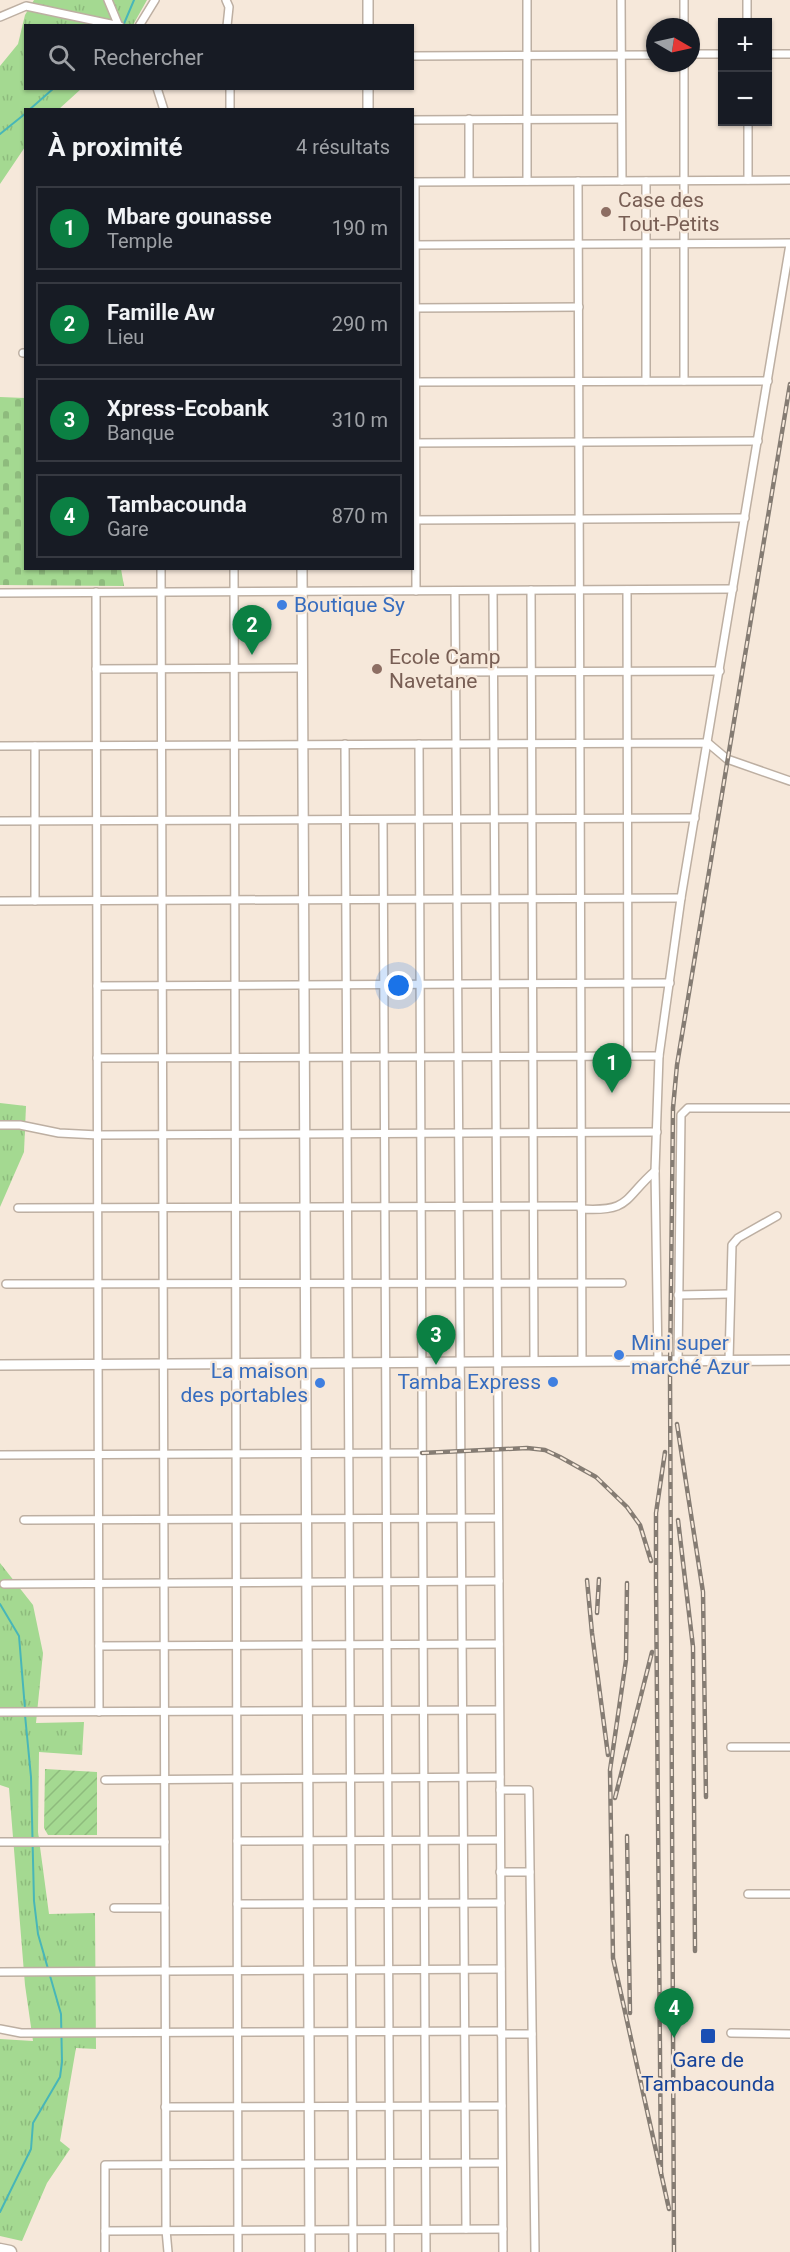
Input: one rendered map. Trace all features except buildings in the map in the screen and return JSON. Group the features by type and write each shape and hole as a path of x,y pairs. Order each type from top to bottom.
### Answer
{"highway":[{"path":"0,2250 10,2252"}],"street":[{"path":"108,0 118,24"},
{"path":"140,24 155,0"},
{"path":"226,0 229,7 227,24"},
{"path":"368,0 368,24"},
{"path":"527,0 527,181"},
{"path":"621,0 621,181"},
{"path":"684,0 684,18"},
{"path":"747,0 747,18"},
{"path":"0,17 25,3 114,24"},
{"path":"700,54 718,54"},
{"path":"772,54 790,54"},
{"path":"414,56 646,55"},
{"path":"684,72 684,381"},
{"path":"158,90 163,108"},
{"path":"230,90 230,108"},
{"path":"368,90 368,108"},
{"path":"469,119 469,181"},
{"path":"414,120 621,119"},
{"path":"748,126 748,180"},
{"path":"416,591 414,182 790,180"},
{"path":"578,181 582,1361"},
{"path":"646,181 648,244 646,381"},
{"path":"414,245 790,244 681,898 660,1056 655,1171 658,1361"},
{"path":"414,308 579,307"},
{"path":"414,382 768,381"},
{"path":"414,442 758,441"},
{"path":"414,520 746,518"},
{"path":"161,570 165,2165 168,2252"},
{"path":"234,570 238,2252"},
{"path":"302,570 310,2252"},
{"path":"0,593 733,589"},
{"path":"531,590 534,1362"},
{"path":"627,590 628,1056"},
{"path":"455,591 466,2229"},
{"path":"492,591 503,2252"},
{"path":"96,592 99,1712"},
{"path":"96,669 302,668"},
{"path":"456,672 720,671"},
{"path":"0,746 708,742 727,759 790,781"},
{"path":"345,744 352,2252"},
{"path":"419,744 426,2252"},
{"path":"35,746 35,901"},
{"path":"0,821 695,818"},
{"path":"383,820 390,2252"},
{"path":"0,901 681,898"},
{"path":"97,986 670,983"},
{"path":"97,1058 660,1056"},
{"path":"678,1361 681,1115 688,1108 790,1108"},
{"path":"0,1125 20,1125 59,1133 98,1135 657,1132"},
{"path":"18,1208 533,1206 605,1210 616,1208 628,1201 655,1171"},
{"path":"729,1361 730,1257 734,1242 777,1216"},
{"path":"6,1284 533,1281 622,1283"},
{"path":"678,1295 729,1294"},
{"path":"0,1365 790,1360"},
{"path":"0,1455 422,1453"},
{"path":"24,1520 498,1518"},
{"path":"4,1584 499,1581"},
{"path":"99,1646 499,1644"},
{"path":"0,1713 499,1710"},
{"path":"731,1747 790,1748"},
{"path":"105,1780 500,1778"},
{"path":"500,1790 529,1790 535,2252"},
{"path":"237,1841 500,1840"},
{"path":"0,1842 165,1842"},
{"path":"500,1872 530,1872"},
{"path":"748,1894 790,1894"},
{"path":"237,1904 501,1903"},
{"path":"114,1908 165,1908"},
{"path":"0,1971 501,1969"},
{"path":"0,2029 21,2033 465,2031 532,2034"},
{"path":"731,2033 790,2034"},
{"path":"165,2107 502,2106"},
{"path":"105,2252 105,2165 502,2163"},
{"path":"105,2231 502,2229"}],"green space":[{"path":"34,0 147,0 134,24 24,24 24,90 80,90 60,108 24,108 24,148 0,184 0,66 18,44 25,15"},
{"path":"0,397 24,398 24,570 121,570 124,586 0,585"},
{"path":"0,1103 26,1106 24,1152 0,1207"},
{"path":"0,1563 33,1605 43,1653 36,1723 84,1722 82,1755 39,1752 38,1832 49,1914 95,1913 96,2049 76,2048 60,2141 70,2149 47,2183 22,2241 0,2236 0,2039 33,2041 25,1985 9,1788 0,1785"},
{"path":"45,1769 97,1772 97,1835 48,1835 44,1828"}],"waterway":[{"path":"124,24 134,0"},
{"path":"31,108 52,90"},
{"path":"0,134 24,115"},
{"path":"0,1604 19,1636 25,1709"},
{"path":"0,2212 31,2149 33,2123 60,2077 62,2062 61,2014 38,1934 34,1901 31,1777 25,1715"}],"railway":[{"path":"674,2252 670,1375 673,1108 677,1065 790,384"},
{"path":"677,1424 703,1592 706,1797"},
{"path":"422,1453 527,1448 545,1450 560,1457 596,1477 627,1507 640,1525 651,1561"},
{"path":"661,2174 656,1513 665,1452"},
{"path":"678,1520 693,1647 695,1951"},
{"path":"597,1613 599,1579"},
{"path":"587,1580 608,1755"},
{"path":"627,1583 626,1660 610,1770 613,1958 669,2209"},
{"path":"615,1798 652,1652"},
{"path":"627,1836 630,2013"}],"place":[{"name":"Case des Tout-Petits","path":"606,212"},
{"name":"Boutique Sy","path":"282,605"},
{"name":"Famille Aw","path":"252,655"},
{"name":"Ecole Camp Navetane","path":"377,669"},
{"name":"Mbare gounasse","path":"612,1093"},
{"name":"Mini super marché Azur","path":"619,1355"},
{"name":"Xpress-Ecobank","path":"436,1365"},
{"name":"Tamba Express","path":"553,1382"},
{"name":"La maison des portables","path":"320,1383"},
{"name":"Gare de Tambacounda","path":"708,2036"},
{"name":"Tambacounda","path":"674,2038"}]}
